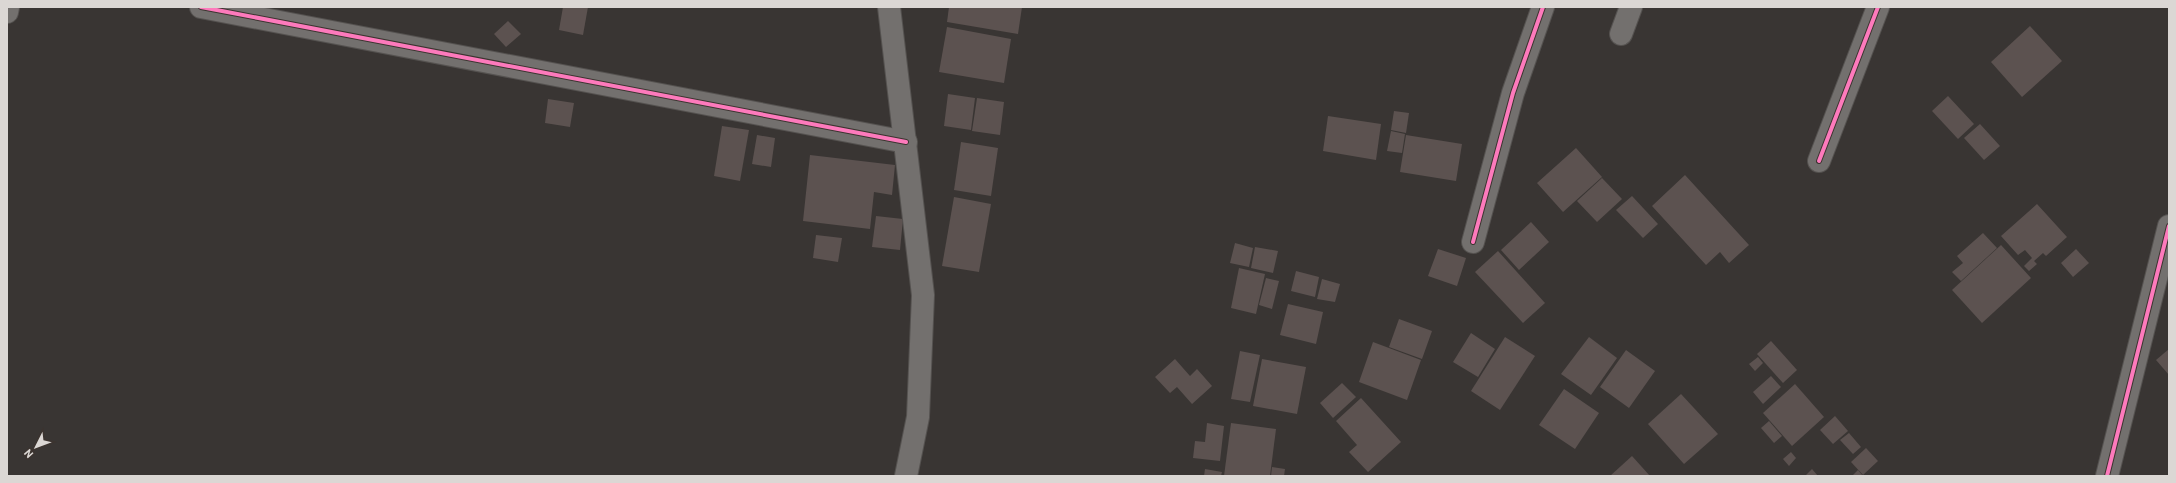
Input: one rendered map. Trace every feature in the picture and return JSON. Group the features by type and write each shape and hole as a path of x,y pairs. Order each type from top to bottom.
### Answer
{"street":[{"path":"7,12 8,7"},
{"path":"201,7 906,142"},
{"path":"888,7 906,142 922,295 918,417 906,476"},
{"path":"1473,242 1513,93 1543,7"},
{"path":"1621,34 1631,7"},
{"path":"1819,161 1878,7"},
{"path":"2107,476 2169,226"}],"building":[{"path":"563,7 588,7 583,35 559,30"},
{"path":"949,7 1022,7 1018,34 947,22"},
{"path":"508,21 521,34 506,47 494,34"},
{"path":"2030,26 2062,61 2022,97 1991,62"},
{"path":"947,27 1011,39 1004,83 939,72"},
{"path":"948,94 975,98 971,130 944,126"},
{"path":"1948,96 1974,124 1958,139 1932,111"},
{"path":"977,98 1004,102 1000,135 972,131"},
{"path":"548,99 574,103 570,127 545,123"},
{"path":"1394,111 1409,113 1406,133 1391,130"},
{"path":"1328,116 1381,124 1376,160 1323,151"},
{"path":"1980,124 2000,146 1984,160 1964,138"},
{"path":"722,126 749,130 740,181 714,176"},
{"path":"1391,131 1405,134 1402,153 1387,151"},
{"path":"757,135 775,138 771,167 752,164"},
{"path":"1406,135 1462,144 1456,181 1400,172"},
{"path":"961,142 998,148 991,196 954,190"},
{"path":"1576,148 1602,177 1563,212 1537,183"},
{"path":"810,155 895,165 892,195 874,192 870,229 803,221"},
{"path":"1685,175 1749,245 1729,263 1720,252 1706,265 1652,206"},
{"path":"1602,178 1622,199 1597,222 1577,201"},
{"path":"1632,196 1658,224 1643,238 1616,210"},
{"path":"954,197 991,204 979,272 942,266"},
{"path":"2037,204 2067,237 2046,256 2043,253 2034,261 2037,264 2029,271 2024,266 2032,258 2025,250 2018,255 2001,236"},
{"path":"876,216 903,219 900,250 872,247"},
{"path":"1531,222 1549,242 1519,270 1501,250"},
{"path":"1983,233 1997,248 1961,281 1952,272 1963,263 1957,256"},
{"path":"816,235 842,238 838,262 813,258"},
{"path":"1235,243 1253,248 1249,267 1230,263"},
{"path":"2001,245 2031,278 1982,323 1952,290"},
{"path":"1255,247 1278,251 1273,273 1251,268"},
{"path":"1438,249 1466,258 1457,286 1428,276"},
{"path":"2076,249 2089,263 2073,277 2061,263"},
{"path":"1498,251 1545,303 1523,323 1475,272"},
{"path":"1239,268 1265,274 1256,314 1231,308"},
{"path":"1296,271 1319,277 1315,297 1291,291"},
{"path":"1266,278 1279,281 1272,309 1259,305"},
{"path":"1322,279 1340,284 1335,302 1317,299"},
{"path":"1288,304 1323,312 1316,344 1280,335"},
{"path":"1399,319 1432,331 1422,359 1389,347"},
{"path":"1471,333 1495,349 1478,377 1453,362"},
{"path":"1505,337 1535,356 1500,410 1471,391"},
{"path":"1589,337 1617,358 1591,395 1561,374"},
{"path":"1771,341 1797,370 1783,383 1757,354"},
{"path":"1373,342 1421,360 1407,400 1359,382"},
{"path":"2169,349 2169,375 2156,360"},
{"path":"1626,350 1655,371 1629,408 1600,387"},
{"path":"1240,351 1260,355 1250,402 1231,399"},
{"path":"1758,357 1763,363 1755,371 1749,364"},
{"path":"1175,359 1190,376 1197,369 1212,386 1192,404 1177,387 1170,393 1155,377"},
{"path":"1262,359 1306,367 1297,414 1253,406"},
{"path":"1771,376 1781,387 1763,404 1753,392"},
{"path":"1342,383 1356,397 1333,418 1320,403"},
{"path":"1795,384 1824,417 1792,446 1763,413"},
{"path":"1564,389 1599,413 1575,449 1539,425"},
{"path":"1681,394 1718,434 1684,464 1648,424"},
{"path":"1361,398 1401,442 1368,472 1349,452 1357,445 1336,421"},
{"path":"1835,416 1848,431 1833,444 1820,430"},
{"path":"1769,421 1782,436 1774,443 1761,428"},
{"path":"1207,423 1224,426 1220,461 1193,458 1195,441 1205,442"},
{"path":"1231,423 1276,429 1270,476 1224,476"},
{"path":"1849,433 1861,447 1853,454 1840,440"},
{"path":"1866,448 1878,461 1863,475 1851,462"},
{"path":"1791,452 1796,458 1789,466 1783,459"},
{"path":"1632,456 1650,476 1610,476"},
{"path":"1272,467 1285,469 1284,476 1271,476"},
{"path":"1205,469 1222,472 1221,476 1204,476"},
{"path":"1812,469 1818,476 1805,476"},
{"path":"1858,470 1863,476 1852,476"}],"cycle path":[{"path":"201,7 906,142"},
{"path":"1473,242 1513,93 1543,7"},
{"path":"1819,161 1878,7"},
{"path":"2107,476 2169,226"}]}
